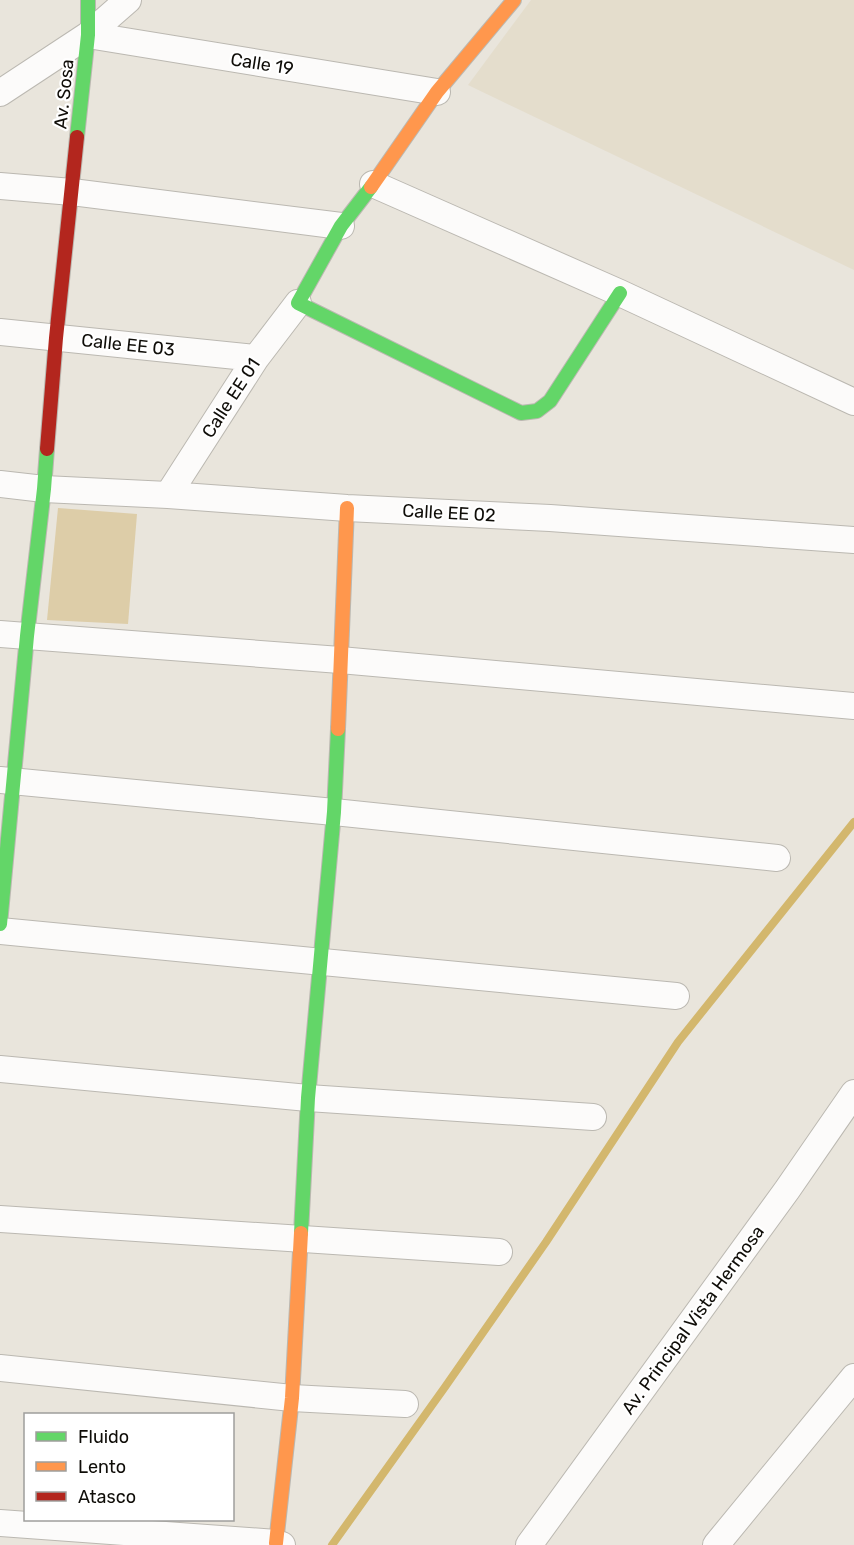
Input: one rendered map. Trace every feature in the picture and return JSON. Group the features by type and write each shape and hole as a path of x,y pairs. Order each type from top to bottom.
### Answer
{"street":[{"name":"Av. Sosa","path":"0,924 7,781 44,489 56,338 88,35 88,0"},
{"path":"0,93 88,35 128,0"},
{"path":"514,0 437,92 341,226 298,303 521,413 537,411 550,401 620,292"},
{"name":"Calle 19","path":"88,35 437,92"},
{"path":"373,184 620,292 854,402"},
{"path":"0,186 72,192 341,226"},
{"name":"Calle EE 01","path":"168,495 256,358 298,303"},
{"name":"Calle EE 03","path":"0,332 256,358"},
{"name":"Calle EE 02","path":"0,484 44,489 550,518 854,540"},
{"path":"0,1523 279,1544 292,1398 308,1098 334,812 347,508"},
{"path":"0,634 340,660 854,706"},
{"path":"7,781 777,858"},
{"path":"0,931 676,996"},
{"path":"0,1069 308,1098 593,1117"},
{"name":"Av. Principal Vista Hermosa","path":"529,1545 780,1200 854,1093"},
{"path":"0,1219 499,1252"},
{"path":"0,1368 292,1398 405,1404"},
{"path":"716,1545 854,1377"}],"shaded area":[{"path":"531,0 854,0 854,270 468,85"},
{"path":"58,508 137,514 128,624 47,620"}],"waterway":[{"path":"332,1545 546,1242 678,1042 854,822"}],"traffic: fast":[{"path":"77,137 88,35 88,0"},
{"path":"371,187 341,226 298,303 521,413 537,411 550,401 620,293"},
{"path":"0,924 47,449"},
{"path":"301,1233 308,1098 334,812 338,729"}],"traffic: slow":[{"path":"371,187 437,92 514,0"},
{"path":"338,729 347,508"},
{"path":"276,1543 292,1398 301,1233"}],"traffic: jam":[{"path":"47,449 77,137"}]}
